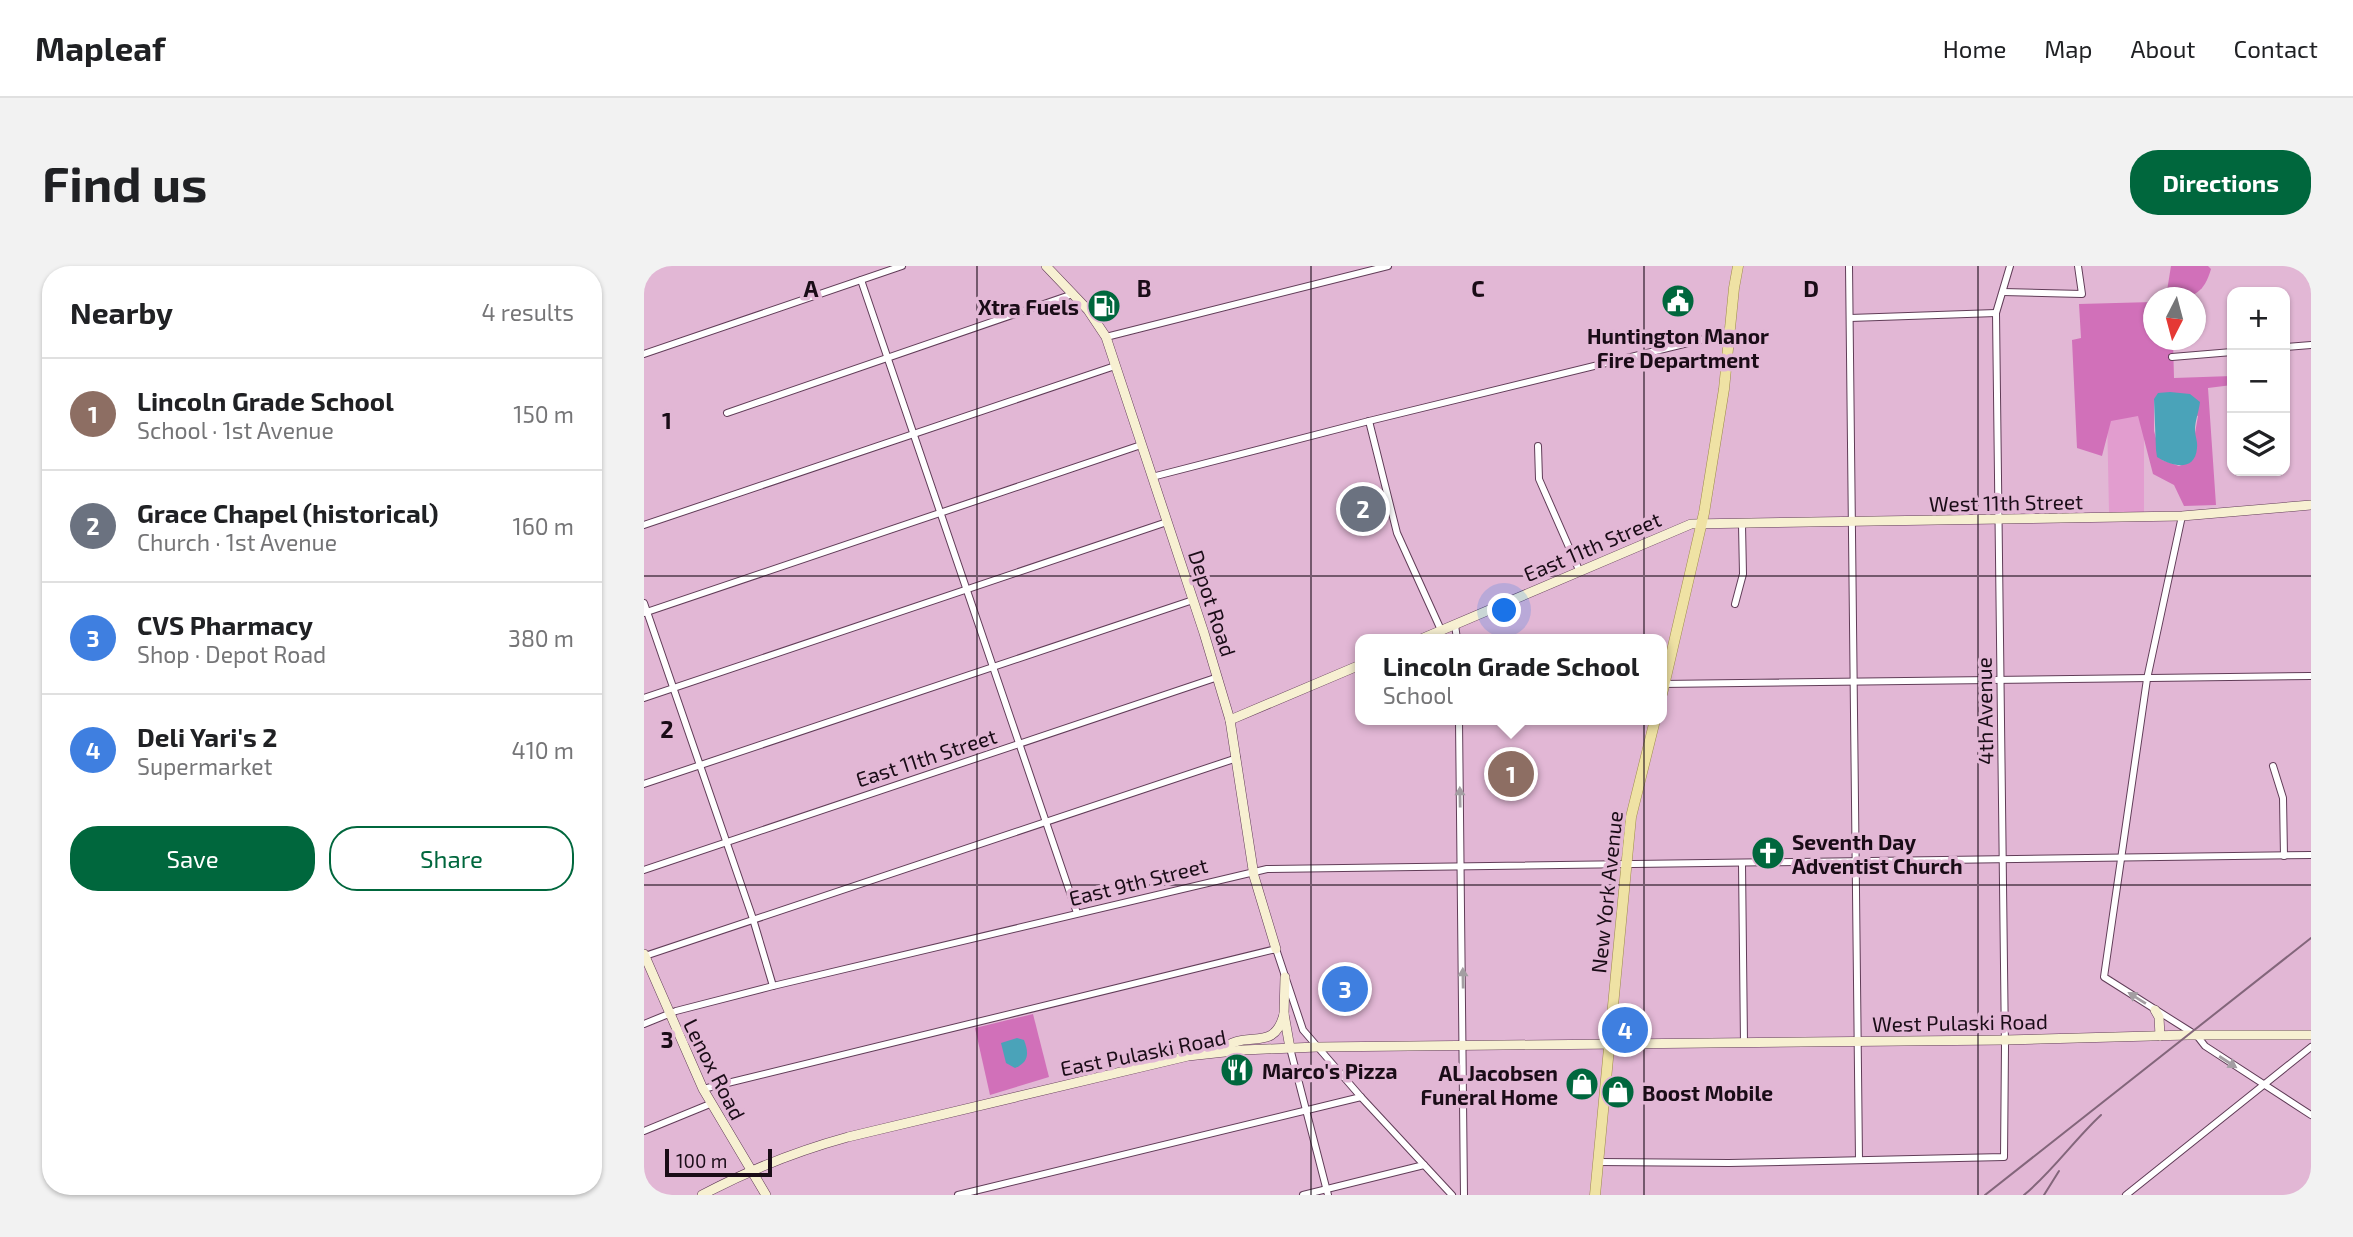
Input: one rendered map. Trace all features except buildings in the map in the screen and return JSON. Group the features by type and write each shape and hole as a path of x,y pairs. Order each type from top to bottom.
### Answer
{"main road":[{"path":"1667,667 1702,524 1724,389 1738,266"},
{"name":"New York Avenue","path":"1595,1195 1632,817 1654,725"}],"street":[{"path":"644,354 902,266"},
{"name":"Depot Road","path":"1046,266 1088,310 1106,337 1218,677 1237,758 1253,871 1284,977 1303,1030 1452,1195"},
{"path":"1106,337 1388,266"},
{"path":"1598,1162 1859,1160 1849,266"},
{"name":"4th Avenue","path":"1859,1160 2004,1157 2005,1040 1996,313 2010,266"},
{"path":"2003,292 2082,294 2078,266"},
{"path":"861,280 1077,913"},
{"path":"727,413 1073,294"},
{"path":"1850,318 1996,313"},
{"path":"1152,477 1729,333"},
{"path":"2290,347 2311,345"},
{"path":"2172,357 2227,352"},
{"path":"644,526 1115,366"},
{"path":"1369,421 1397,533 1441,630"},
{"path":"645,612 1141,445"},
{"path":"1538,446 1539,479 1579,570"},
{"name":"West 11th Street","path":"1702,524 2182,516 2311,505"},
{"path":"2182,516 2147,679 2104,977 2311,1115"},
{"path":"644,698 1167,522"},
{"name":"East 11th Street","path":"1432,634 1685,526 1702,524"},
{"path":"1735,604 1743,574 1742,525"},
{"path":"644,784 1194,600"},
{"path":"644,603 753,919 773,986"},
{"path":"1455,625 1456,634"},
{"path":"1230,720 1355,667"},
{"path":"1667,687 1853,681 2311,676"},
{"name":"East 11th Street","path":"644,870 1218,677"},
{"path":"1459,725 1464,1195"},
{"path":"645,955 1237,758"},
{"path":"2273,766 2283,798 2284,856"},
{"name":"East 9th Street","path":"644,1024 668,1014 773,986 1267,869 2311,855"},
{"path":"1742,863 1744,1043"},
{"path":"703,1089 1276,949"},
{"name":"Lenox Road","path":"645,955 668,1014 710,1104 766,1195"},
{"name":"Depot Road","path":"1284,977 1284,1014 1290,1048"},
{"path":"2155,1010 2159,1017 2160,1036"},
{"path":"1221,1051 1228,1044 1275,1035 1284,1014"},
{"name":"West Pulaski Road","path":"1609,1044 2311,1035"},
{"name":"East Pulaski Road","path":"702,1195 751,1171 809,1148 848,1137 1150,1063 1221,1051 1317,1047 1609,1044"},
{"path":"2126,1195 2311,1047"},
{"path":"1290,1048 1327,1192"},
{"path":"958,1195 1361,1097"},
{"path":"644,1130 710,1104"},
{"path":"1303,1195 1327,1192 1424,1165"}],"shaded area":[{"path":"2171,266 2208,266 2211,269 2202,287 2168,287"},
{"path":"2143,302 2143,350 2173,350 2174,378 2227,376 2227,386 2208,388 2216,505 2184,506 2174,485 2153,474 2138,416 2111,421 2102,456 2077,448 2072,340 2081,338 2079,304","holes":["2154,399 2198,416 2190,462 2179,466 2162,460 2154,431"]},
{"path":"2107,412 2144,412 2144,512 2109,513"},
{"path":"1033,1014 1049,1077 990,1095 975,1028"}],"water":[{"path":"2158,393 2190,394 2200,402 2195,427 2195,456 2192,461 2182,465 2175,465 2157,457 2154,399"},
{"path":"1017,1038 1024,1040 1027,1053 1023,1063 1015,1068 1006,1063 1001,1043"}],"railway":[{"path":"1985,1195 2311,938"},
{"path":"2024,1195 2101,1115"},
{"path":"2044,1195 2059,1171"}],"place":[{"name":"Huntington Manor Fire Department","path":"1678,301"},
{"name":"Xtra Fuels","path":"1104,306"},
{"name":"Grace Chapel (historical)","path":"1363,509"},
{"name":"Lincoln Grade School","path":"1511,774"},
{"name":"Seventh Day Adventist Church","path":"1768,853"},
{"name":"CVS Pharmacy","path":"1345,989"},
{"name":"Deli Yari's 2","path":"1625,1030"},
{"name":"Marco's Pizza","path":"1237,1070"},
{"name":"AL Jacobsen Funeral Home","path":"1582,1084"},
{"name":"Boost Mobile","path":"1618,1092"}]}
